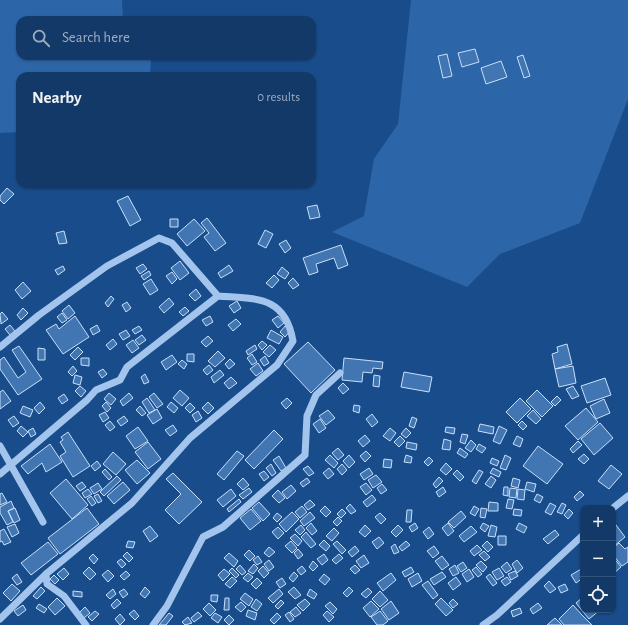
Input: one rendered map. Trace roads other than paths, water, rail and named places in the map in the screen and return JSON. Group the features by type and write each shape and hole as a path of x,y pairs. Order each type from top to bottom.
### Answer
{"street":[{"path":"0,347 39,315 107,266 159,238 172,243 218,296 265,301 280,309 290,324 293,341 277,364 190,438 132,503 46,574 0,619"},
{"path":"0,474 87,400 96,390 120,380 127,367 218,296"},
{"path":"153,625 167,606 203,537 223,527 305,455 307,416 316,395 340,373"},
{"path":"0,446 43,522"},
{"path":"616,506 628,496"},
{"path":"483,625 497,615 580,538"},
{"path":"46,574 46,584 64,596 86,625"}]}
